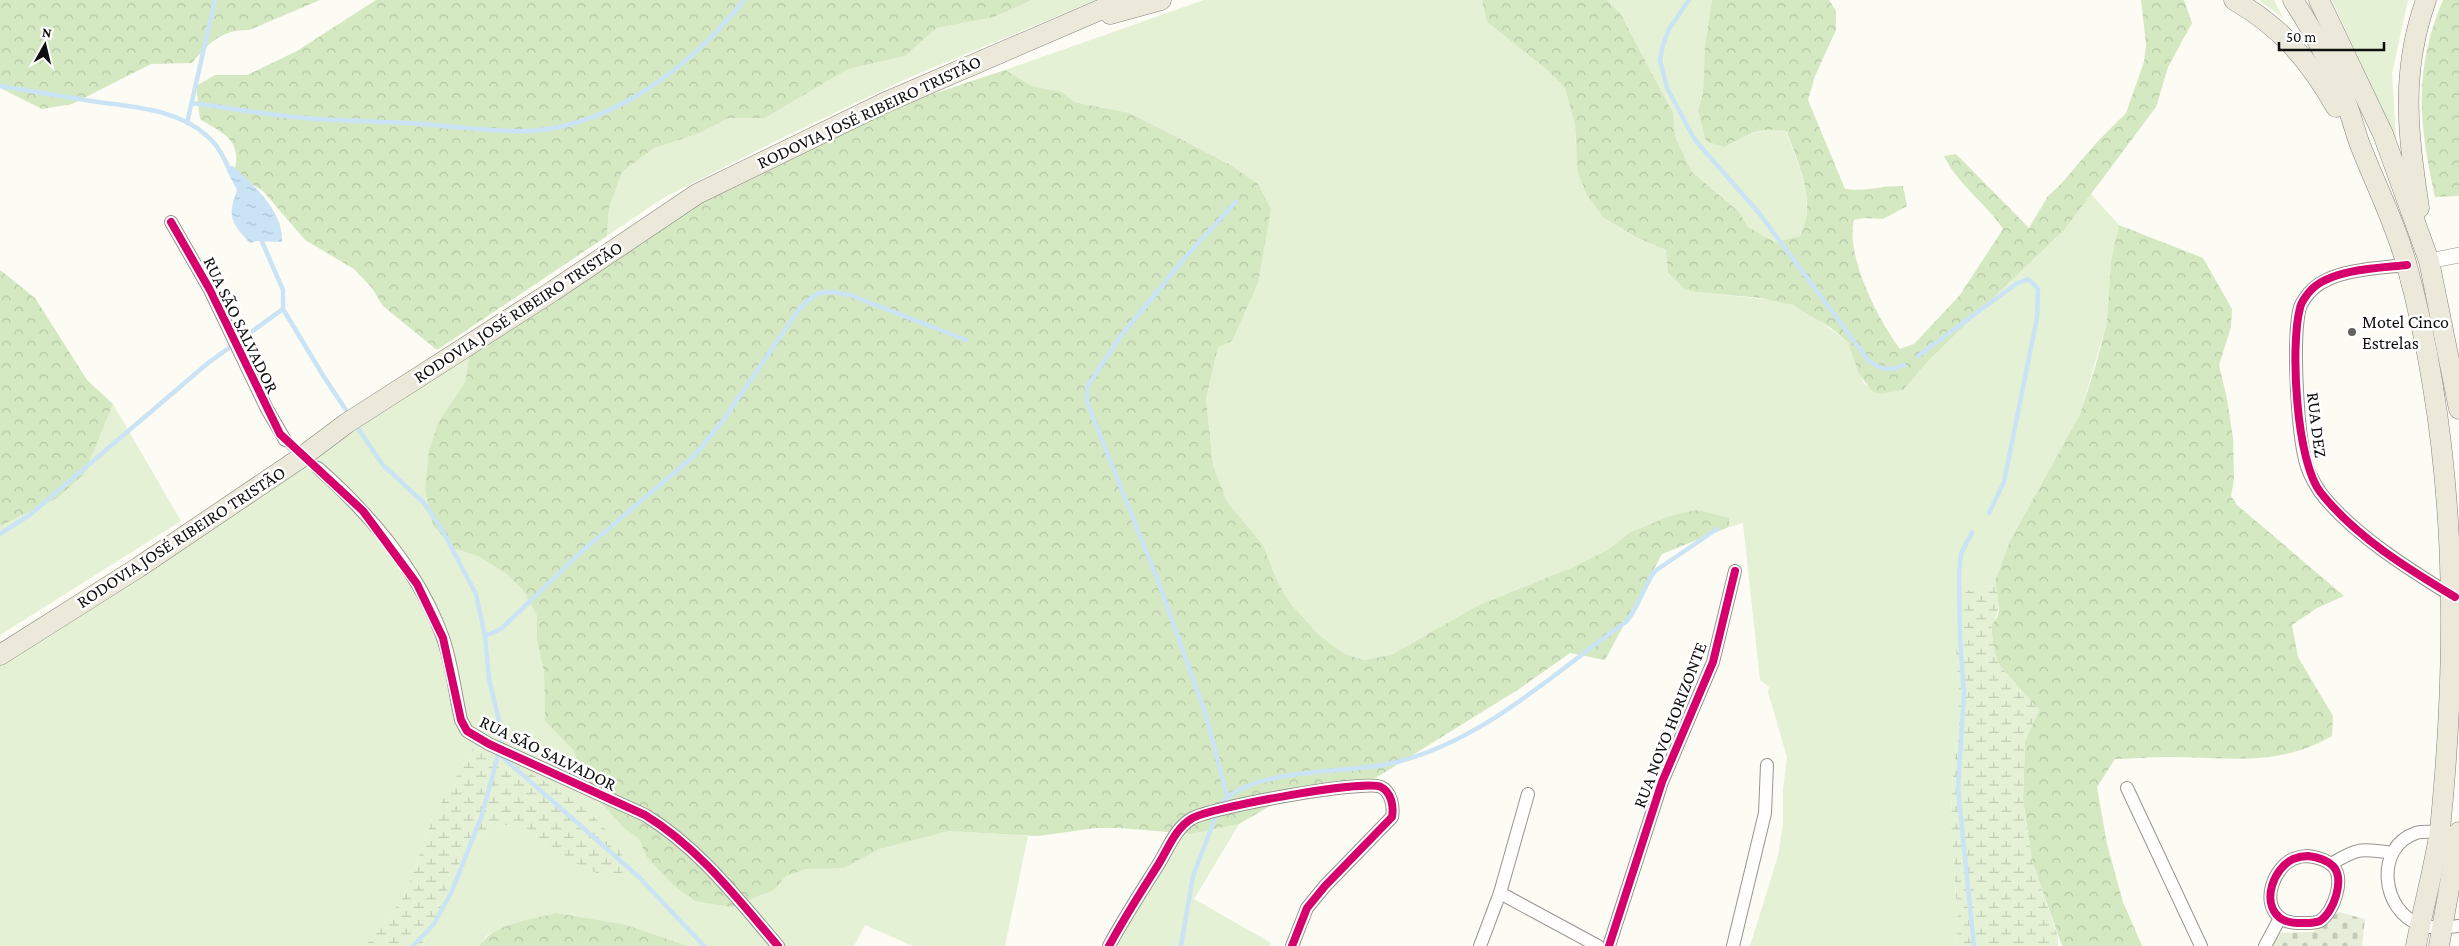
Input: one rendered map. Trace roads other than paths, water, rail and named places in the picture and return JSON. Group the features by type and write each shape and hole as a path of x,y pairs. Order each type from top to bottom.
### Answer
{"main road":[{"name":"RODOVIA JOSÉ RIBEIRO TRISTÃO","path":"0,655 177,542 347,424 697,194 884,103 1123,0"},
{"name":"RODOVIA JOSÉ RIBEIRO TRISTÃO","path":"1066,24 1161,0"},
{"path":"2234,0 2270,24 2305,57 2359,142"},
{"path":"2293,0 2337,80 2359,142 2390,212 2407,265 2438,404 2453,539 2455,597 2449,832 2420,925 2416,946"},
{"path":"2319,0 2383,134 2428,257"},
{"path":"2426,0 2419,20 2409,72 2407,111 2412,158 2428,257 2459,409"},
{"path":"2447,934 2458,853 2449,832"}],"street":[{"name":"RUA SÃO SALVADOR","path":"171,222 210,290 262,401 285,440"},
{"path":"2428,257 2459,255"},
{"name":"RUA DEZ","path":"2407,265 2357,271 2330,279 2313,289 2300,306 2297,329 2297,392 2302,441 2309,472 2320,492 2349,521 2406,567 2455,597"},
{"name":"RUA SÃO SALVADOR","path":"318,468 363,511 417,584 443,638 464,726 482,740 645,815 665,827 703,859 778,946"},
{"name":"RUA NOVO HORIZONTE","path":"1609,946 1662,782 1713,662 1735,571"},
{"path":"1733,946 1765,813 1767,765"},
{"path":"1109,946 1127,912 1179,830 1193,817 1238,806 1325,790 1376,785 1386,790 1392,801 1392,817 1325,886 1307,908 1292,946"},
{"path":"2127,788 2200,946"},
{"path":"1480,946 1500,893 1528,794"},
{"path":"2447,934 2420,925 2396,905 2388,892 2388,874 2392,853 2402,841 2417,833 2449,832"},
{"path":"2331,864 2359,850 2392,853"},
{"path":"2308,856 2331,864 2336,870 2337,887 2332,908 2326,915 2321,920 2307,924 2293,923 2280,918 2273,908 2270,890 2280,870 2293,859 2308,856"},
{"path":"1500,893 1598,946"},
{"path":"2265,946 2280,918"}],"water":[{"path":"228,166 233,166 258,190 273,209 281,231 282,242 256,241 250,243 235,225 232,207 237,190 227,171"}],"waterway":[{"path":"187,123 215,0"},
{"path":"192,103 317,119 512,131 546,129 579,122 611,109 642,92 698,50 744,0"},
{"path":"1689,0 1669,29 1660,60 1667,88 1695,140 1759,213 1868,360 1877,366 1886,368 1904,365"},
{"path":"0,86 137,107 167,114 195,127 207,136 218,148 230,171"},
{"path":"1227,796 1206,715 1158,581 1087,402 1087,387 1120,337 1188,254 1236,202"},
{"path":"260,237 283,290 283,309 350,416"},
{"path":"1918,356 2016,284 2028,279 2038,289 2037,318 2004,482 1989,513"},
{"path":"485,636 501,629 580,553 694,456 722,422 797,312 806,302 819,293 833,292 850,295 966,340"},
{"path":"0,534 31,514 208,363 283,309"},
{"path":"355,424 383,465 424,503 441,528 476,594 485,636 489,679 503,737 482,815 452,891 434,924 413,946"},
{"path":"1220,806 1234,793 1253,784 1300,774 1393,763 1426,753 1457,739 1516,704 1626,622 1655,571 1717,529"},
{"path":"1972,532 1961,554 1959,574 1960,639 1964,693 1958,789 1974,946"},
{"path":"499,754 639,877 704,946"},
{"path":"1181,946 1193,876 1217,813"}],"tunnel":[{"path":"285,440 318,468"}],"place":[{"name":"Motel Cinco Estrelas","path":"2352,332"}]}
